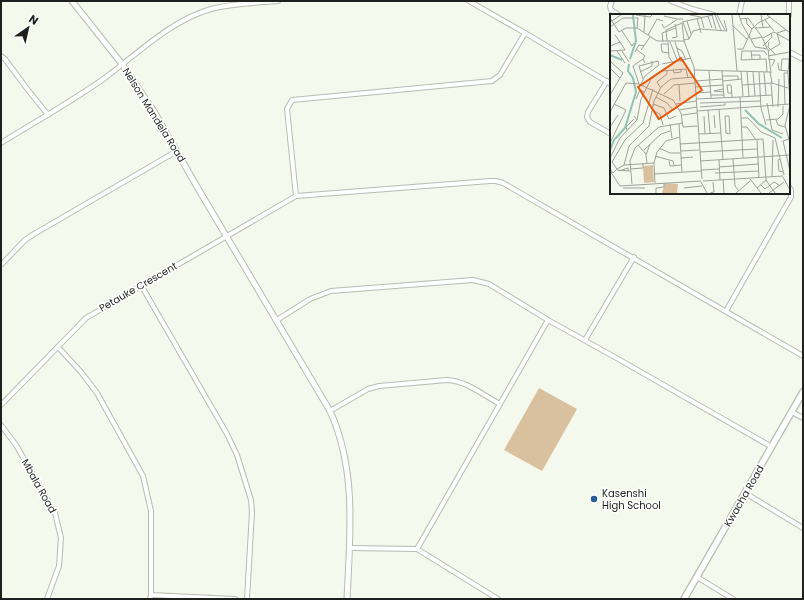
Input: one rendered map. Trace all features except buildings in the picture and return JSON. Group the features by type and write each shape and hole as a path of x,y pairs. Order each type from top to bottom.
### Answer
{"main road":[{"name":"Kwacha Road","path":"684,599 803,392"}],"street":[{"name":"Nelson Mandela Road","path":"72,1 122,64 155,113 330,411 338,428 347,464 350,512 350,548 347,599"},
{"path":"1,143 65,105 176,25 211,8 235,4 278,1"},
{"path":"469,1 609,82 588,112 587,117 590,122 610,133"},
{"path":"612,1 610,6 611,10 617,14"},
{"path":"671,1 710,14"},
{"path":"740,14 742,1"},
{"path":"789,1 789,14"},
{"path":"526,33 500,75 492,81 292,100 287,109 296,196 496,181 503,183 726,310 803,356"},
{"path":"790,52 803,59"},
{"path":"1,56 48,115"},
{"path":"1,265 25,240 34,234 177,151"},
{"path":"726,310 791,196 790,188"},
{"name":"Petauke Crescent","path":"1,405 86,318 296,196"},
{"path":"585,340 634,257"},
{"path":"277,320 310,299 331,291 473,280 489,284 548,320 772,447"},
{"path":"142,285 238,456 248,489 252,512 248,599"},
{"path":"417,549 548,320"},
{"path":"58,347 81,372 97,393 144,476 151,511 150,597 235,599"},
{"path":"330,411 368,389 379,386 447,380 456,380 464,383 500,404"},
{"path":"792,412 803,418"},
{"name":"Mbala Road","path":"1,425 16,445 55,513 61,538 59,566 47,599"},
{"path":"745,493 803,528"},
{"path":"350,548 417,549 498,599"},
{"path":"697,577 733,599"}],"shaded area":[{"path":"539,388 577,409 542,471 504,450"}],"place":[{"name":"Kasenshi High School","path":"594,499"}]}
